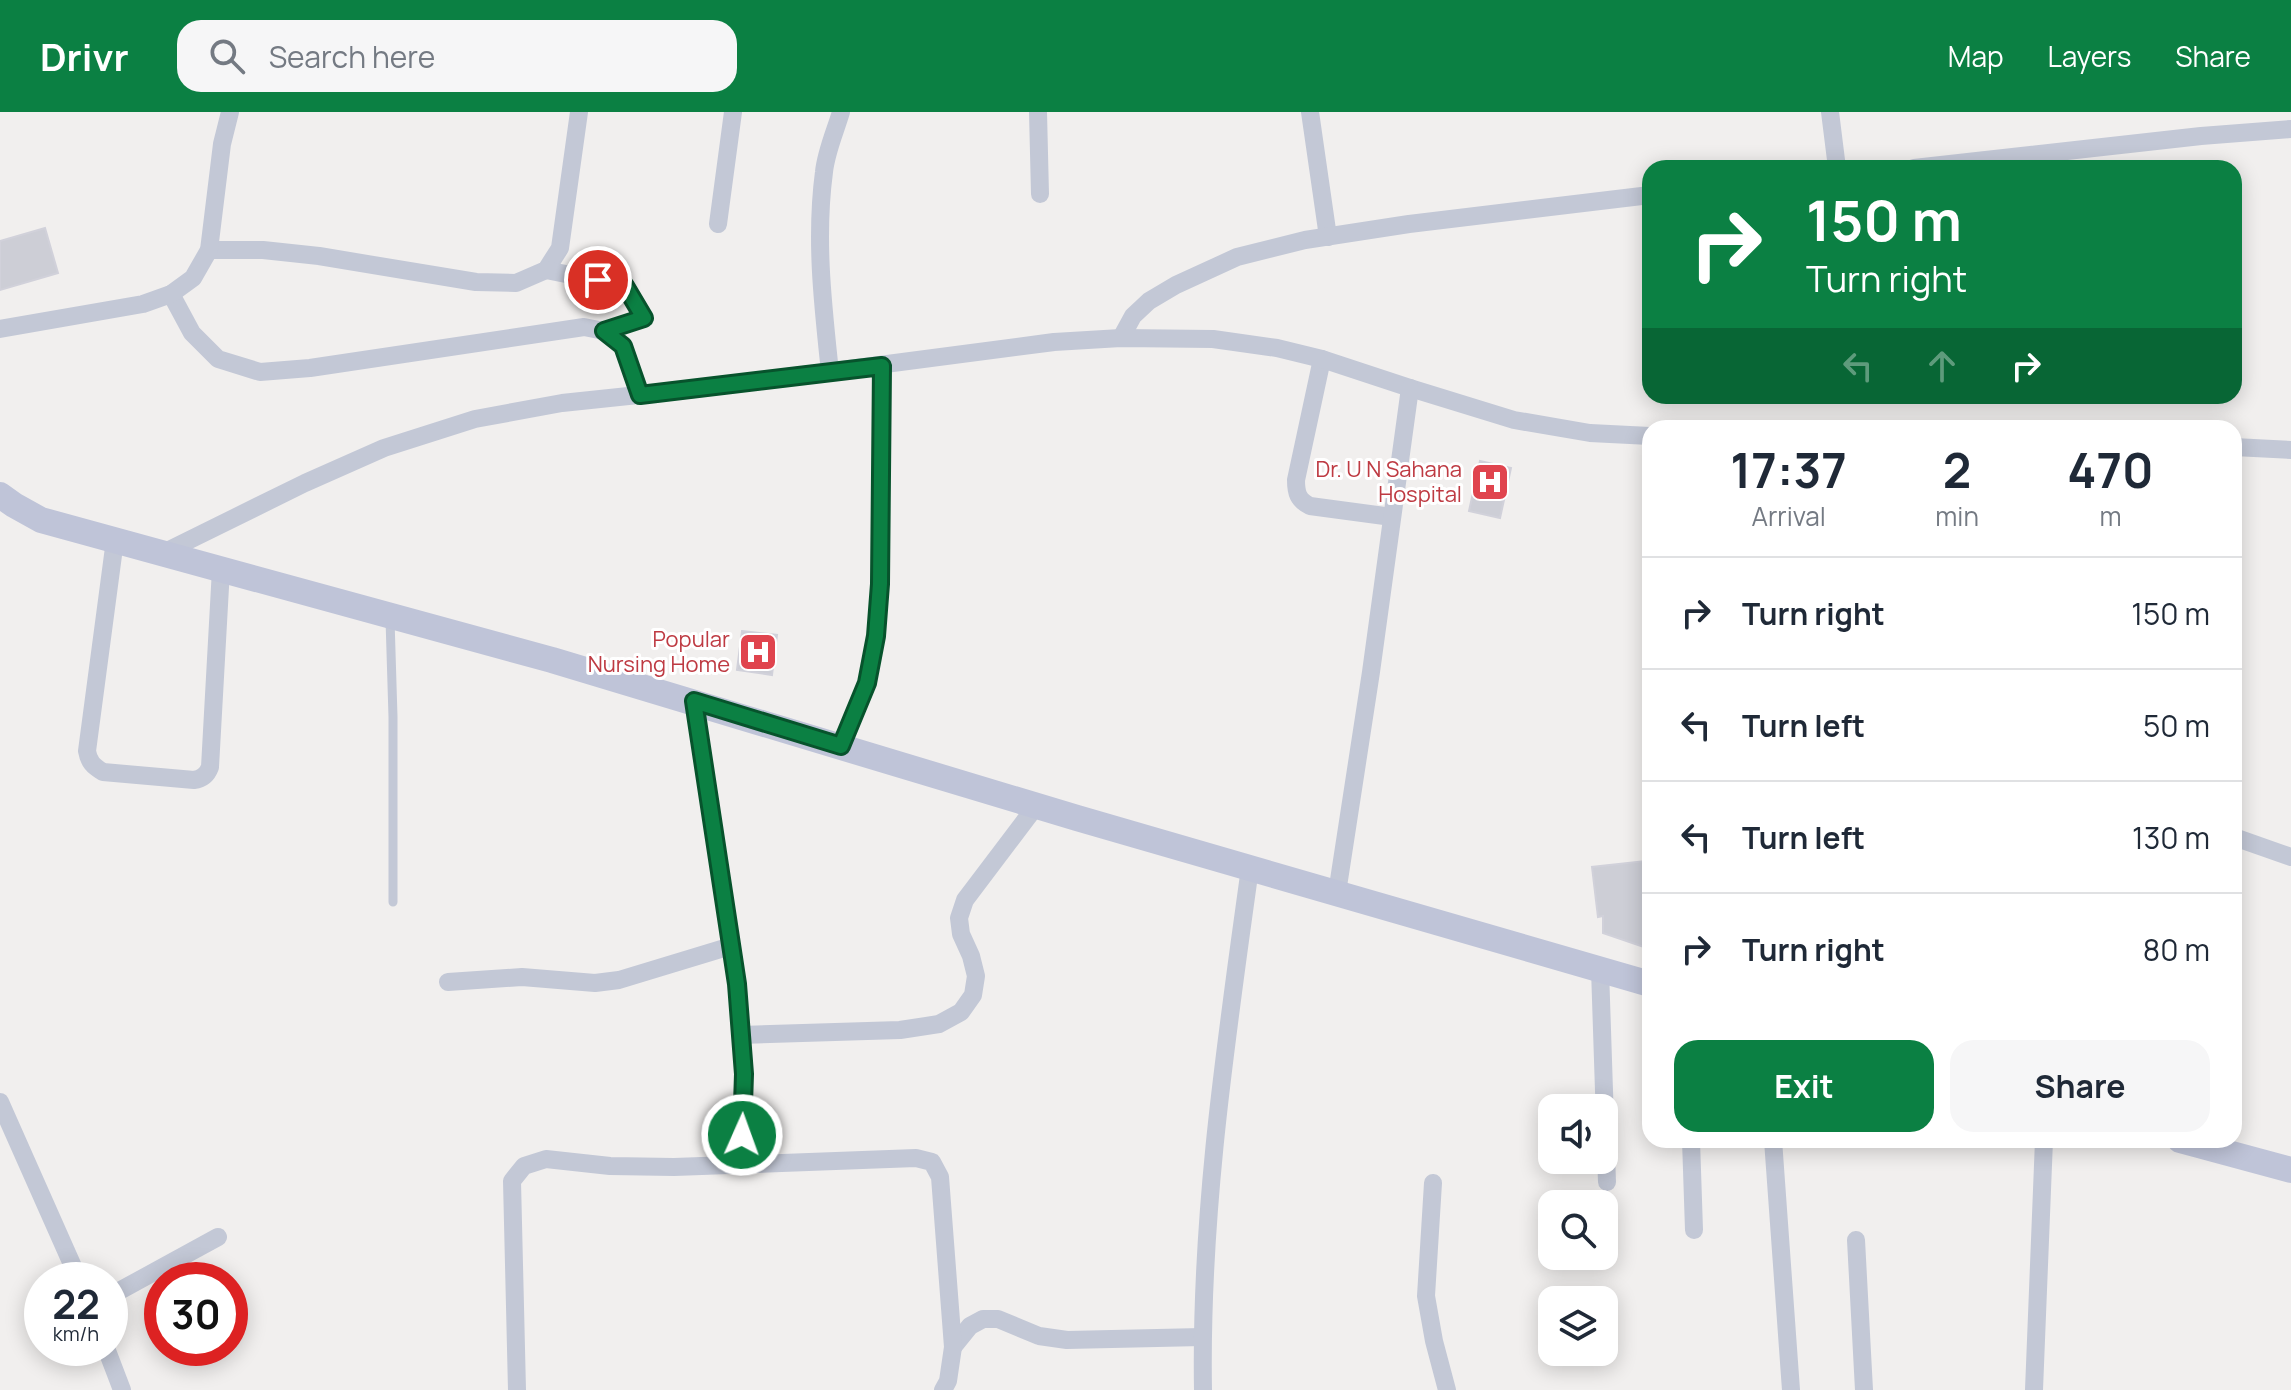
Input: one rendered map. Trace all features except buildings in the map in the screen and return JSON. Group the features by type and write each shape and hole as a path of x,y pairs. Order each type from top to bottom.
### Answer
{"main road":[{"path":"0,495 41,520 694,701 1036,806 1642,982"},
{"path":"2210,1148 2291,1170"}],"street":[{"path":"0,329 143,304 171,294 193,278 209,250 222,144 230,112"},
{"path":"209,250 263,250 319,256 476,282 516,283 546,270 560,248 579,112"},
{"path":"718,224 733,112"},
{"path":"830,372 819,237 824,169 841,112"},
{"path":"1038,112 1040,194"},
{"path":"1310,112 1328,237"},
{"path":"1830,112 1836,160"},
{"path":"1986,160 2291,129"},
{"path":"1121,338 1133,316 1149,301 1237,257 1328,237 1409,224 1642,196"},
{"path":"546,270 625,286 644,318 604,331"},
{"path":"171,294 192,333 218,359 260,372 310,368 584,327 604,331 623,346 640,395"},
{"path":"163,553 384,448 475,419 562,403 882,366 1054,342 1121,338 1213,339 1277,348 1322,359 1514,420 1590,433 1642,436"},
{"path":"1322,359 1296,480 1296,493 1301,502 1310,506 1392,517"},
{"path":"841,746 867,683 876,636 880,584 882,366"},
{"path":"1337,893 1410,388"},
{"path":"2242,447 2291,450"},
{"path":"115,540 87,751 88,760 103,772 194,780 207,774 210,767 221,569"},
{"path":"694,701 737,984 744,1074 741,1165"},
{"path":"741,1035 900,1030 939,1024 961,1012 973,995 976,976 961,934 959,918 965,900 1036,806"},
{"path":"2242,840 2291,857"},
{"path":"1203,1390 1206,1225 1220,1089 1250,868"},
{"path":"448,982 522,977 595,983 619,980 731,946"},
{"path":"1600,969 1607,1182"},
{"path":"0,1102 71,1262"},
{"path":"1691,1148 1694,1230"},
{"path":"1774,1148 1791,1390"},
{"path":"2034,1390 2044,1148"},
{"path":"517,1390 512,1181 524,1166 546,1159 610,1166 674,1167 916,1158 932,1162 940,1177 953,1347 948,1381 943,1390"},
{"path":"1433,1183 1426,1296 1447,1390"},
{"path":"128,1286 218,1237"},
{"path":"1856,1240 1864,1390"},
{"path":"953,1347 970,1326 983,1319 998,1319 1039,1336 1067,1340 1202,1337"},
{"path":"113,1366 122,1390"}],"lane":[{"path":"390,615 393,902"}],"place":[{"name":"Dr. U N Sahana Hospital","path":"1490,482"},
{"name":"Popular Nursing Home","path":"758,652"}],"route":[{"path":"598,280 625,286 644,318 604,331 623,346 640,395 882,366 880,584 876,636 867,683 841,746 694,701 737,984 744,1074 742,1135"}]}
